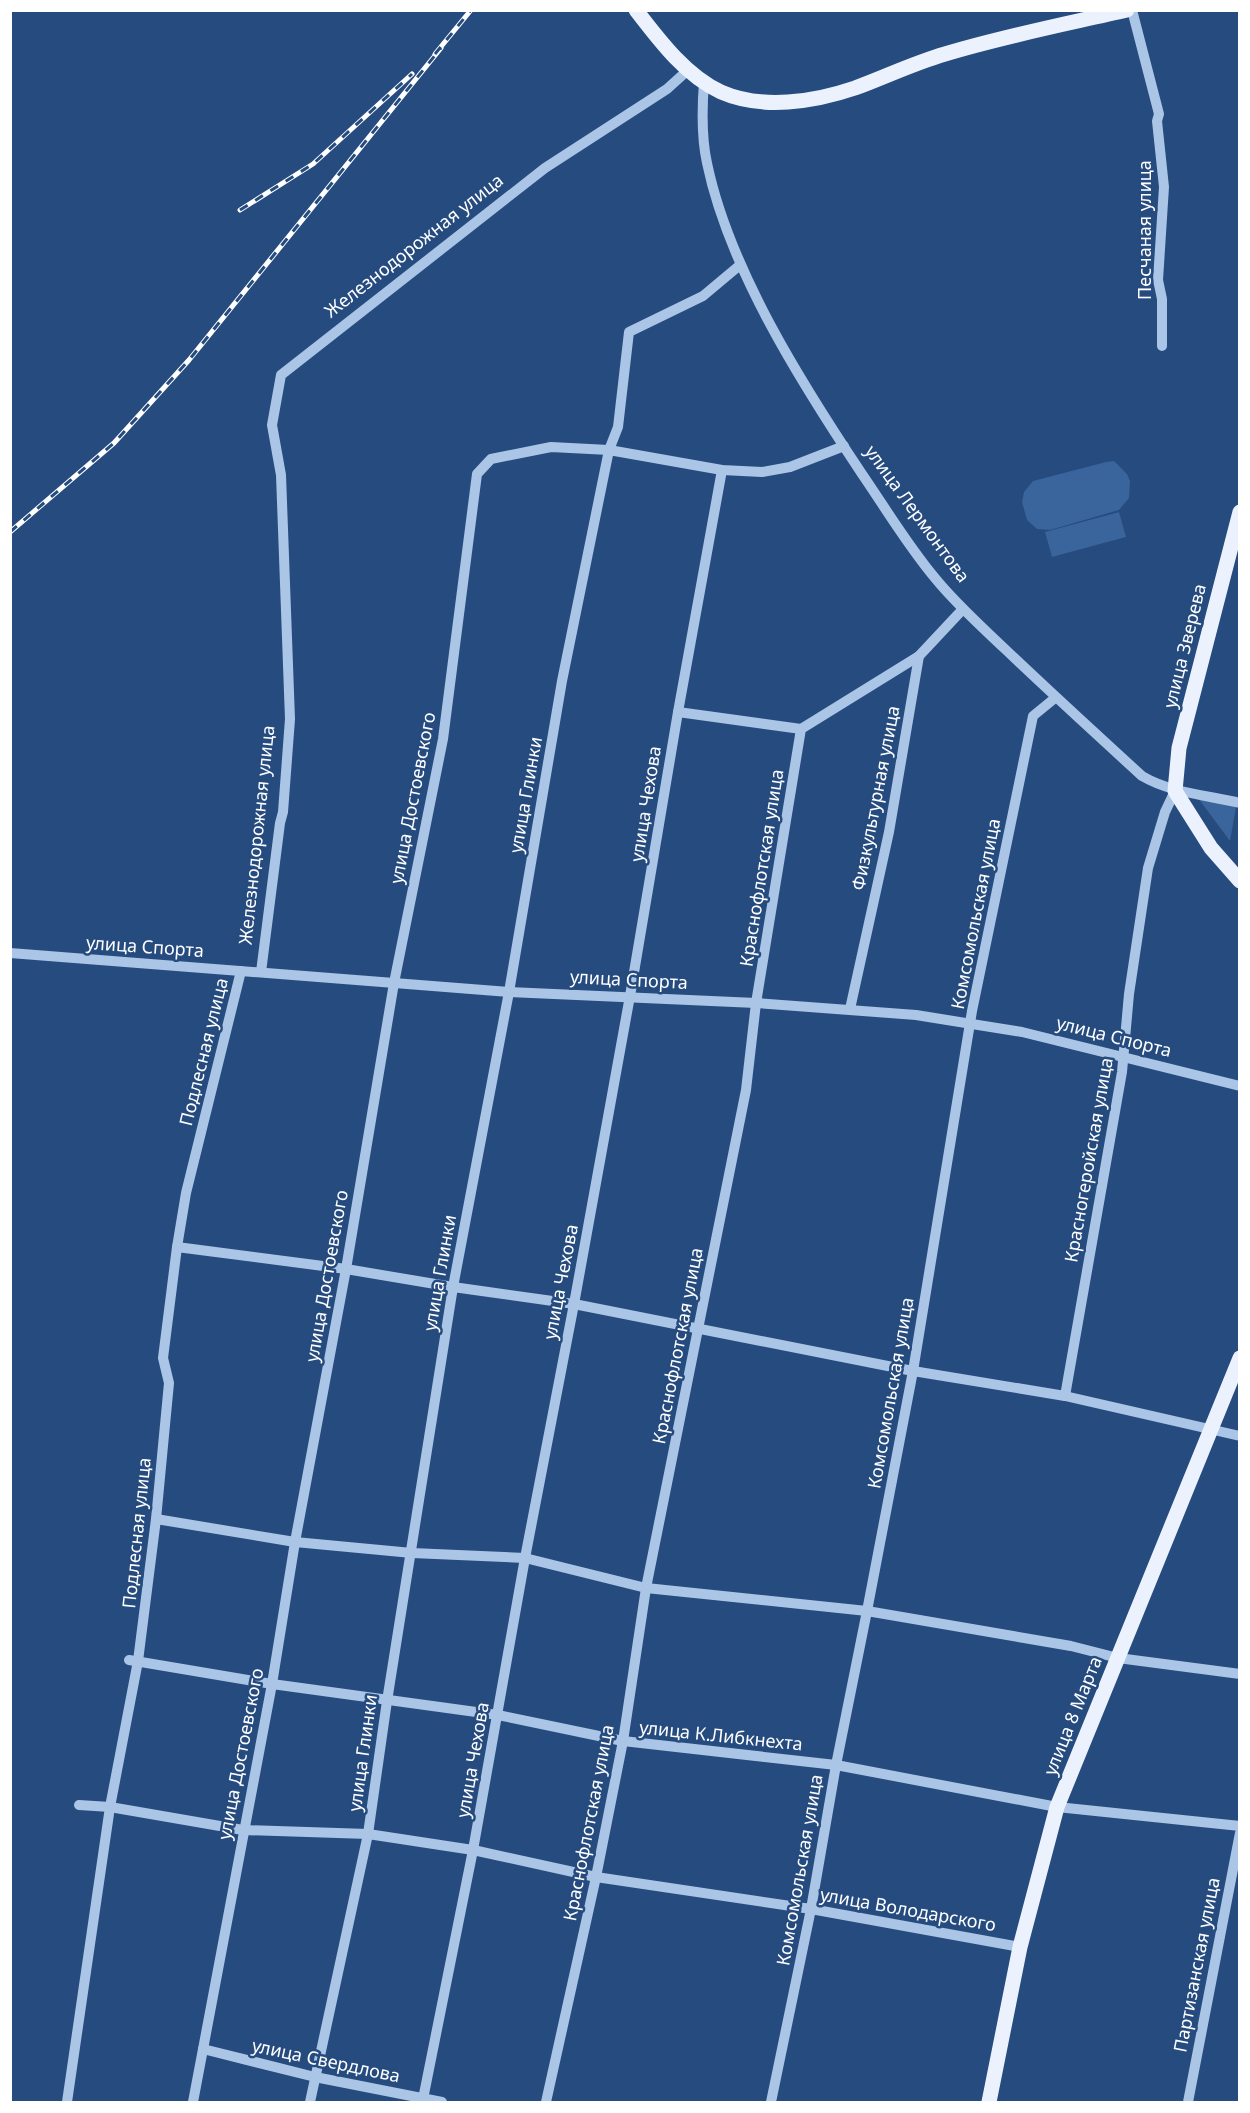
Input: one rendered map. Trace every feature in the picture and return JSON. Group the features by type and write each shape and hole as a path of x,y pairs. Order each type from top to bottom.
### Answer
{"main road":[{"path":"636,10 688,70 704,82 722,92 746,99 772,102 799,101 852,89 944,54 1097,14 1126,10"},
{"name":"улица Зверева","path":"1175,791 1179,748 1238,520"},
{"path":"1175,791 1211,848 1239,881"},
{"name":"улица 8 Марта","path":"989,2103 1020,1947 1057,1807 1239,1358"}],"street":[{"name":"Песчаная улица","path":"1132,10 1159,114 1164,187 1158,280 1162,299 1162,346"},
{"name":"Железнодорожная улица","path":"261,972 283,812 290,719 281,475 272,425 281,375 545,168 667,89 688,70"},
{"name":"улица Лермонтова","path":"704,82 703,135 706,162 715,196 740,265 788,354 844,446 934,578 1055,698 1142,776 1175,791 1239,803"},
{"name":"улица Глинки","path":"310,2103 368,1834 453,1287 509,992 562,681 609,450 618,427 629,332 703,296 740,265"},
{"path":"609,450 722,470 762,472 790,467 844,446"},
{"name":"улица Достоевского","path":"193,2103 272,1684 394,983 443,739 477,474 491,459 551,447 609,450"},
{"name":"улица Чехова","path":"423,2099 473,1850 525,1558 574,1304 722,470"},
{"path":"678,712 801,729 919,656 963,609"},
{"name":"Физкультурная улица","path":"850,1010 889,832 919,656"},
{"name":"Комсомольская улица","path":"771,2103 812,1909 836,1765 913,1371 971,1022 1033,716 1055,698"},
{"name":"Краснофлотская улица","path":"546,2103 596,1877 623,1741 646,1588 746,1090 756,1003 801,729"},
{"name":"Красногеройская улица","path":"1065,1396 1124,1056 1129,994 1148,868 1164,812 1175,791"},
{"name":"улица Спорта","path":"10,953 509,992 756,1003 916,1015 1022,1032 1239,1086"},
{"name":"Подлесная улица","path":"67,2103 110,1807 156,1519 169,1383 163,1358 177,1247 188,1185 241,971"},
{"path":"177,1247 346,1269 574,1304 913,1371 1065,1396 1239,1437"},
{"path":"156,1519 295,1542 412,1553 525,1558 646,1588 867,1611 1071,1646 1118,1658 1239,1674"},
{"name":"улица К.Либкнехта","path":"134,1660 272,1684 498,1715 623,1741 836,1765 1057,1807 1239,1826"},
{"name":"улица Володарского","path":"80,1805 110,1807 243,1830 368,1834 473,1850 596,1877 812,1909 1020,1947"},
{"name":"Партизанская улица","path":"1188,2103 1239,1833"},
{"name":"улица Свердлова","path":"203,2049 315,2077 442,2103"}],"shaded area":[{"path":"1114,461 1127,474 1130,481 1129,498 1119,510 1050,530 1037,529 1027,520 1022,502 1024,492 1033,481"},
{"path":"1119,512 1126,537 1052,557 1045,532"},
{"path":"1198,798 1236,807 1230,841"}],"railway":[{"path":"435,54 471,10"},
{"path":"10,532 114,443 189,360 441,48"},
{"path":"240,210 313,164 412,74"}]}
